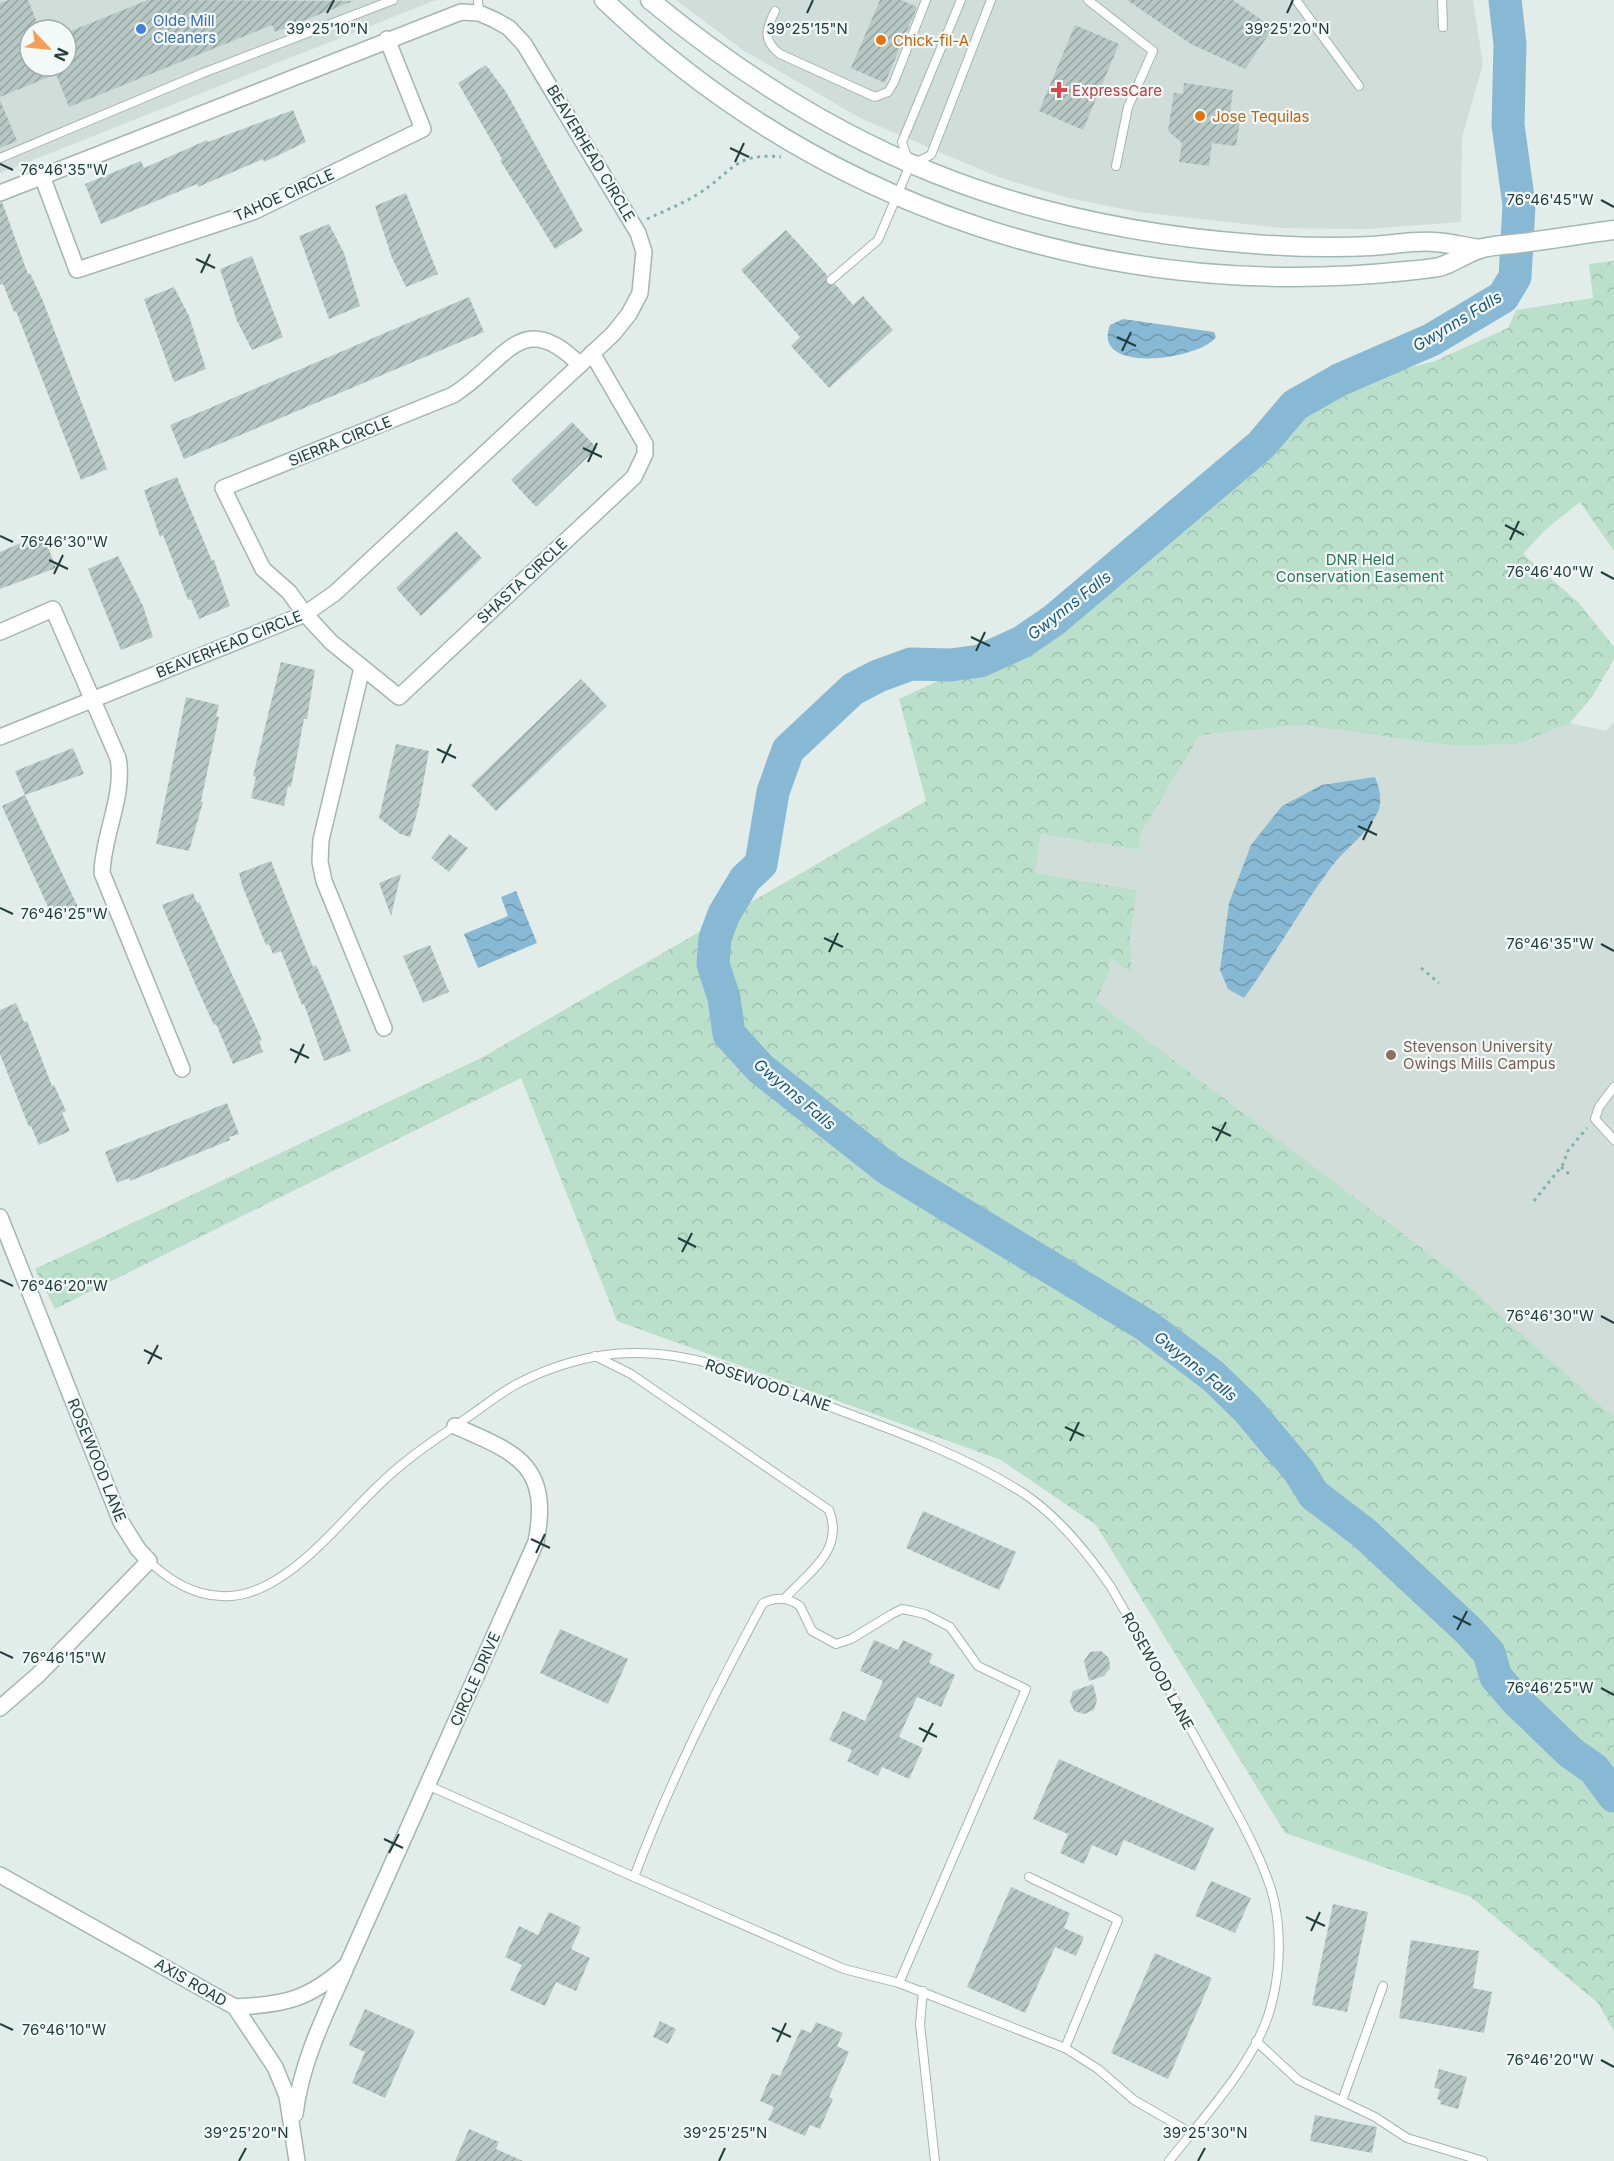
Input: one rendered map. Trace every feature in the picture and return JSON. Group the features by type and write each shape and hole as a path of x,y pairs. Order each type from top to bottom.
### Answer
{"main road":[{"path":"604,0 670,58 762,124 825,160 897,195 956,219 1039,246 1139,267 1202,274 1282,278 1408,271 1439,267 1480,249 1614,230"},
{"path":"650,0 705,45 783,98 872,147 910,165 1017,204 1156,233 1256,244 1370,246 1434,242 1480,249"}],"street":[{"name":"BEAVERHEAD CIRCLE","path":"0,193 387,39 479,7 509,28 524,44 635,225 644,252 640,293 629,314 580,365 359,573 305,614 0,737"},
{"name":"TAHOE CIRCLE","path":"42,176 77,270 253,212 423,129 387,39"},
{"name":"SIERRA CIRCLE","path":"305,614 289,592 263,569 223,488 453,395 470,385 522,339 536,337 551,341 563,347 580,365"},
{"name":"SHASTA CIRCLE","path":"305,614 362,668 399,697 634,477 643,460 645,444 592,353"},
{"path":"0,632 53,609 118,758 121,773 102,857 102,873 182,1069"},
{"path":"362,668 321,840 320,862 324,881 384,1028"},
{"name":"ROSEWOOD LANE","path":"0,1217 121,1522 138,1549 149,1561"},
{"name":"CIRCLE DRIVE","path":"293,2128 297,2094 310,2048 536,1542 542,1513 538,1488 522,1460 505,1448 455,1426"},
{"path":"0,1708 38,1675 149,1561"},
{"name":"AXIS ROAD","path":"0,1875 235,2007 275,2067 287,2096 297,2161"},
{"name":"CIRCLE DRIVE","path":"235,2007 272,2006 299,1999 325,1986 347,1965"}],"lane":[{"path":"0,158 203,73 393,0"},
{"path":"775,11 766,29 767,39 780,54 874,97 888,92 894,82 926,0"},
{"path":"910,165 902,142 961,0"},
{"path":"831,280 878,240 910,165 931,155 990,0"},
{"path":"1088,0 1153,51 1128,107 1116,166"},
{"path":"1296,0 1359,86"},
{"path":"1442,0 1443,27"},
{"path":"1614,1087 1599,1107 1595,1119 1614,1140"},
{"name":"ROSEWOOD LANE","path":"149,1561 167,1578 185,1589 205,1596 247,1594 264,1587 285,1574 327,1538 381,1483 425,1446 514,1385 551,1369 595,1356 632,1353 678,1355 720,1365 879,1425 990,1474 1024,1494 1061,1525 1089,1555 1111,1587 1239,1818 1271,1889 1278,1926 1278,1967 1271,2007 1256,2041 1221,2095 1169,2161"},
{"path":"595,1356 631,1374 829,1510 835,1524 830,1548 784,1599"},
{"path":"634,1877 669,1787 763,1603 774,1598 784,1599 800,1606 812,1631 836,1644 851,1639 876,1622 902,1609 925,1614 950,1627 978,1666 1026,1689 899,1983"},
{"path":"428,1785 844,1969 923,1991 1065,2048 1098,2069 1134,2100 1191,2133"},
{"path":"1029,1877 1118,1920 1065,2048"},
{"path":"1342,2101 1383,1986"},
{"path":"923,1991 920,2024 935,2161"},
{"path":"1256,2041 1298,2080 1375,2117 1407,2138 1483,2161"}],"path":[{"path":"635,225 700,193 724,171 743,161 759,155 786,158"},
{"path":"1421,968 1439,983"},
{"path":"1534,1201 1561,1167 1567,1152 1595,1119"},
{"path":"1561,1167 1570,1175"}],"shaded area":[{"path":"0,0 436,0 0,173"},
{"path":"676,0 1473,0 1483,64 1462,137 1461,222 1366,229 1282,228 1139,212 1068,198 998,177 860,118 743,50"},
{"name":"Stevenson University Owings Mills Campus","path":"1614,722 1614,1417 1452,1271 1096,1001 1110,970 1109,956 1132,972 1130,938 1137,890 1035,873 1041,834 1139,850 1141,833 1200,735 1303,725 1453,746 1518,744 1570,723 1606,731"}],"green space":[{"name":"DNR Held Conservation Easement","path":"1614,261 1614,551 1580,502 1545,530 1523,554 1579,603 1614,647 1614,659 1592,697 1570,723 1518,744 1453,746 1303,725 1200,735 1141,833 1139,850 1041,834 1035,873 1137,890 1130,938 1132,973 1109,957 1110,970 1096,1001 1452,1271 1614,1417 1614,2031 1598,2003 1471,1897 1285,1833 1096,1525 1001,1460 617,1321 521,1078 55,1309 35,1269 481,1058 926,801 899,699 997,654 1075,608 1236,461 1284,401 1435,361 1508,328 1516,310 1593,298 1589,264"}],"water":[{"path":"1123,319 1214,332 1216,337 1206,345 1190,352 1150,358 1131,357 1116,351 1108,341 1110,325"},
{"path":"1375,777 1380,793 1380,805 1370,825 1332,866 1244,998 1228,989 1220,970 1229,903 1251,845 1282,806 1322,785"},
{"path":"516,891 537,943 478,968 464,934 508,916 501,897"}],"building":[{"path":"9,0 28,0 35,18 18,18 18,78 46,78 0,97 0,3"},
{"path":"148,0 353,1 275,32 272,25 69,107 58,78 78,78 78,28"},
{"path":"880,0 901,0 917,7 885,83 851,68"},
{"path":"1127,0 1233,0 1273,28 1245,69 1191,44"},
{"path":"1075,25 1119,44 1083,130 1039,111"},
{"path":"486,65 506,92 583,231 555,249 500,160 502,159 458,83"},
{"path":"1184,83 1233,90 1229,118 1240,120 1236,146 1212,143 1209,166 1179,162 1182,143 1168,131 1174,93 1183,94"},
{"path":"0,100 17,141 0,148"},
{"path":"293,110 306,142 264,162 263,159 198,187 197,184 101,224 85,184 141,161 144,168 207,140 208,142"},
{"path":"406,193 438,274 406,287 392,258 375,206"},
{"path":"2,202 28,274 30,273 43,301 107,469 81,480 16,311 14,312 3,284 0,285 0,203"},
{"path":"329,224 344,253 360,306 329,319 299,236"},
{"path":"786,230 827,275 827,284 835,284 853,305 863,296 893,330 829,388 791,346 800,337 741,270"},
{"path":"252,256 283,337 252,350 237,321 220,269"},
{"path":"174,287 189,316 206,369 174,382 144,299"},
{"path":"469,297 484,332 184,459 170,425"},
{"path":"572,422 597,448 536,507 511,480"},
{"path":"177,477 212,561 214,560 230,606 199,619 191,599 188,600 163,535 160,537 144,490"},
{"path":"456,531 482,558 421,616 396,588"},
{"path":"44,536 56,568 0,589 0,552 32,538 33,540"},
{"path":"118,556 143,606 153,637 121,650 88,569"},
{"path":"281,662 315,670 307,719 304,719 291,787 288,786 284,806 251,798 256,777 253,776"},
{"path":"581,679 607,706 496,811 471,785"},
{"path":"186,697 219,705 216,716 219,717 201,801 203,802 189,851 156,844"},
{"path":"396,744 429,751 419,806 410,837 400,834 379,818"},
{"path":"73,748 84,774 25,795 15,771"},
{"path":"25,795 78,907 53,918 2,806"},
{"path":"449,834 468,848 449,872 431,858"},
{"path":"271,861 313,967 316,965 351,1051 324,1061 304,1004 302,1005 281,951 273,954 269,944 266,945 242,885 239,873"},
{"path":"401,874 391,916 379,883"},
{"path":"193,893 262,1040 259,1041 263,1052 233,1064 196,986 162,905"},
{"path":"430,945 449,992 423,1003 403,956"},
{"path":"16,1003 24,1022 27,1021 52,1086 54,1085 66,1111 62,1113 70,1131 39,1145 31,1126 29,1127 0,1054 0,1010"},
{"path":"227,1103 239,1134 229,1137 230,1140 130,1181 129,1178 117,1183 105,1152"},
{"path":"923,1511 1016,1552 999,1590 906,1548"},
{"path":"560,1629 628,1659 608,1704 540,1673"},
{"path":"874,1640 898,1650 903,1640 933,1654 929,1663 955,1675 941,1707 917,1697 899,1737 923,1748 909,1779 882,1767 878,1776 847,1761 852,1750 829,1740 843,1711 865,1721 883,1681 860,1671"},
{"path":"1101,1651 1109,1658 1110,1668 1104,1676 1089,1681 1084,1661 1090,1652"},
{"path":"1093,1684 1097,1700 1094,1710 1084,1714 1074,1711 1070,1702 1073,1691"},
{"path":"1059,1759 1214,1828 1195,1871 1124,1840 1117,1856 1092,1845 1084,1864 1060,1853 1068,1834 1033,1819"},
{"path":"1211,1881 1251,1898 1235,1933 1195,1916"},
{"path":"1011,1887 1070,1913 1064,1928 1084,1937 1076,1956 1055,1947 1025,2013 967,1987"},
{"path":"1333,1904 1368,1912 1347,2012 1312,2005"},
{"path":"549,1912 581,1927 571,1949 590,1958 576,1991 556,1982 545,2006 510,1990 522,1965 505,1957 519,1926 538,1935"},
{"path":"1411,1940 1479,1951 1473,1988 1492,1992 1484,2033 1399,2018"},
{"path":"1155,1953 1212,1978 1168,2079 1111,2053"},
{"path":"365,2009 415,2031 385,2098 352,2083 365,2052 349,2045"},
{"path":"660,2021 676,2029 668,2044 653,2037"},
{"path":"816,2022 843,2033 837,2046 849,2052 829,2097 833,2099 820,2129 810,2125 805,2136 768,2120 774,2107 760,2101 772,2073 780,2076 801,2029 811,2033"},
{"path":"1439,2069 1467,2077 1458,2109 1440,2104 1441,2101 1437,2099 1440,2089 1434,2088"},
{"path":"1315,2115 1377,2127 1372,2153 1310,2141"},
{"path":"469,2129 499,2142 496,2149 523,2161 455,2161"}],"waterway":[{"name":"Gwynns Falls","path":"1505,0 1510,44 1508,125 1519,205 1515,277 1503,297 1431,340 1339,380 1295,405 1261,445 1054,620 1022,642 980,661 950,665 911,664 878,676 853,689 788,750 773,792 761,864 745,879 724,914 715,938 713,964 724,998 729,1034 761,1069 888,1169 1147,1326 1213,1376 1247,1409 1299,1471 1314,1495 1364,1533 1469,1631 1489,1653 1496,1677 1517,1701 1571,1753 1594,1769 1614,1796"}],"place":[{"name":"Olde Mill Cleaners","path":"141,29"},
{"name":"Chick-fil-A","path":"881,40"},
{"name":"ExpressCare","path":"1059,90"},
{"name":"Jose Tequilas","path":"1200,116"},
{"name":"Stevenson University Owings Mills Campus","path":"1391,1055"}]}
